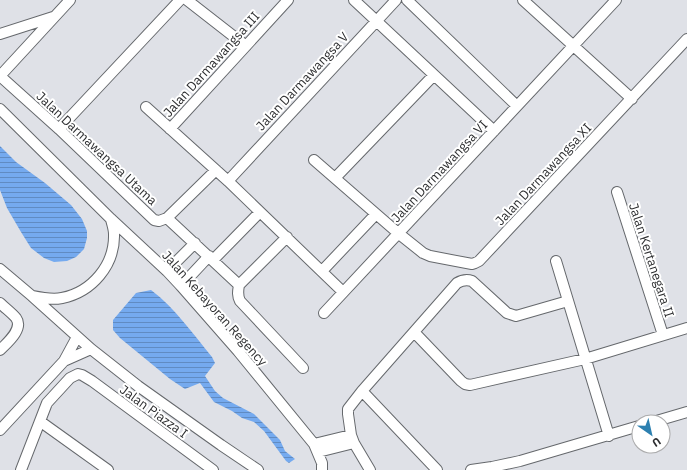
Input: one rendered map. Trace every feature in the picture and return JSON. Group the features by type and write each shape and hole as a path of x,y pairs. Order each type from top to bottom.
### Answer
{"street":[{"path":"0,76 70,0"},
{"path":"59,129 180,0"},
{"path":"187,0 246,46"},
{"name":"Jalan Darmawangsa III","path":"170,129 288,0"},
{"path":"354,0 494,131"},
{"name":"Jalan Darmawangsa V","path":"228,181 396,0"},
{"path":"407,0 517,106"},
{"path":"523,0 632,99"},
{"name":"Jalan Darmawangsa VI","path":"324,313 616,0"},
{"path":"0,34 55,17"},
{"name":"Jalan Darmawangsa XI","path":"398,233 423,253 430,256 472,264 475,263 632,99 687,39"},
{"path":"335,178 434,75"},
{"name":"Jalan Darmawangsa Utama","path":"0,76 59,129 154,220 159,221 168,218"},
{"path":"146,107 228,181 343,292"},
{"name":"Jalan Kebayoran Regency","path":"0,109 111,219 182,286 238,351 316,448 322,463 322,470"},
{"path":"314,160 398,233"},
{"path":"216,170 168,218 239,285"},
{"name":"Jalan Kertanegara II","path":"617,192 663,335"},
{"path":"182,286 260,212"},
{"name":"Jalan Darmawangsa VI","path":"322,271 376,214"},
{"path":"32,296 46,299 62,298 76,294 89,286 100,276 108,263 113,249 114,234 111,219"},
{"path":"287,237 239,285 238,297 240,301 303,368"},
{"path":"167,271 195,243"},
{"path":"556,261 609,436"},
{"path":"0,269 32,296 76,337 138,386 258,470"},
{"path":"370,470 352,439 348,409 457,283 461,280 467,279 472,281 507,313 516,316 568,301"},
{"path":"0,303 17,319 19,323 14,335 0,350"},
{"path":"414,332 461,381 470,385 585,359 687,328"},
{"path":"0,430 64,361 76,337"},
{"path":"64,361 91,349"},
{"name":"Jalan Piazza I","path":"40,422 47,403 70,378 78,374 82,375 213,470"},
{"path":"362,391 437,470"},
{"path":"671,417 687,412"},
{"path":"21,470 40,422 108,470"},
{"path":"471,470 520,461 631,429"},
{"path":"316,448 352,439"}],"water":[{"path":"0,146 16,162 45,183 71,205 82,219 87,231 87,238 84,249 76,257 67,261 54,262 44,258 31,248 7,208 0,190"},
{"path":"151,290 176,313 212,357 215,363 205,376 215,391 223,398 254,414 280,440 285,451 295,459 289,463 286,461 264,431 254,422 242,418 214,402 200,383 185,389 170,379 120,338 113,330 113,320 136,293"}]}
